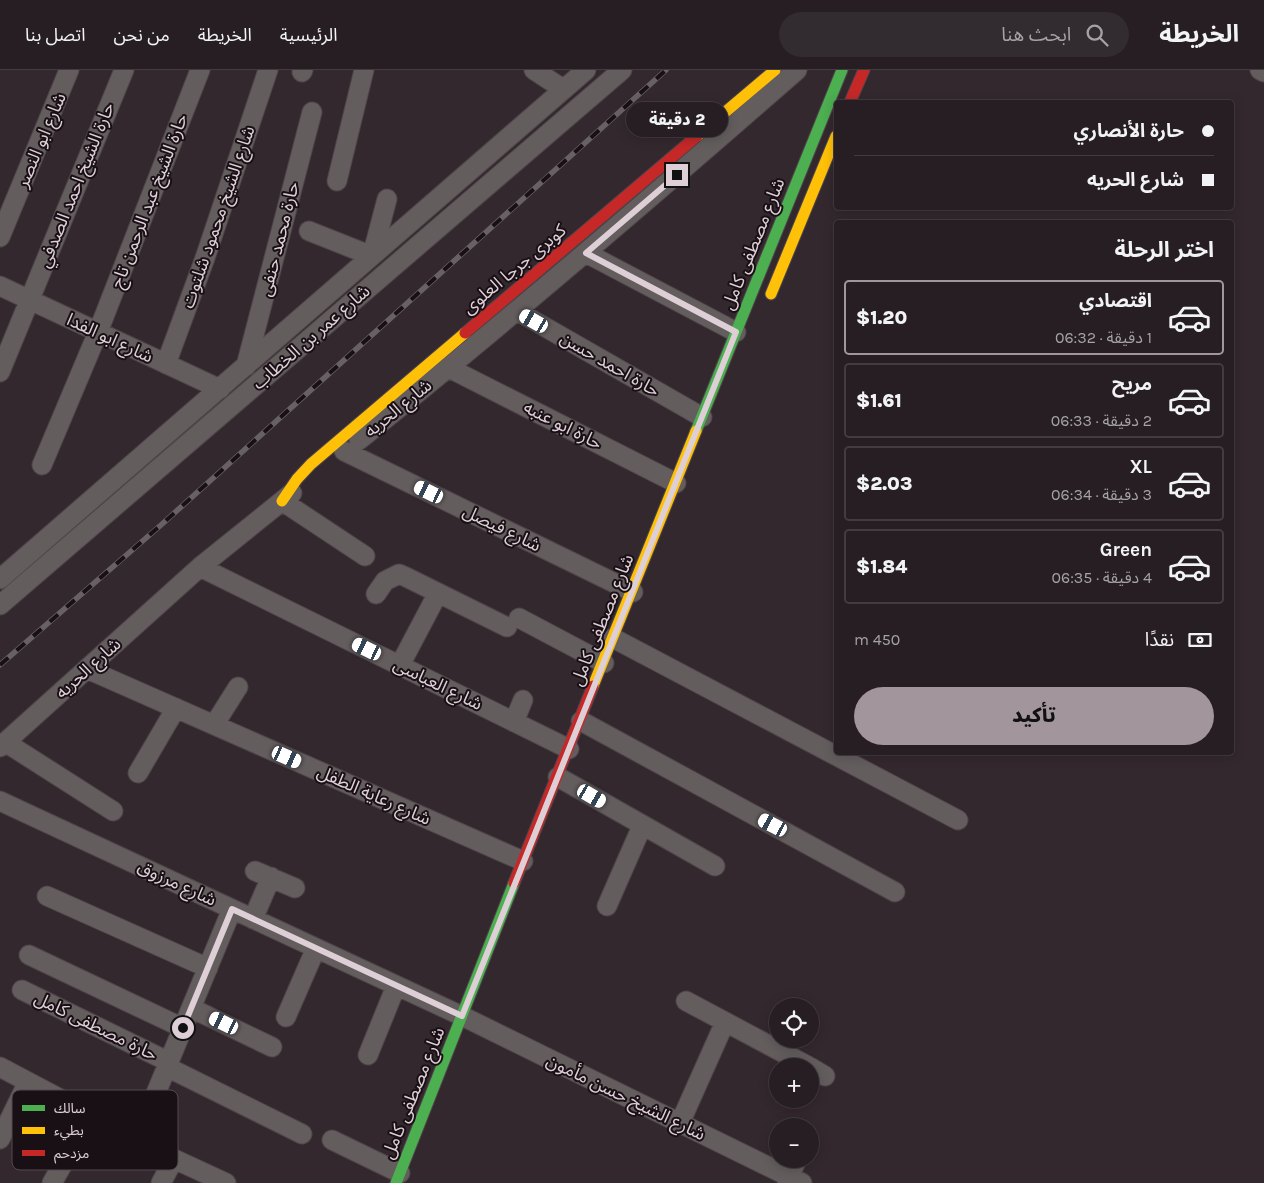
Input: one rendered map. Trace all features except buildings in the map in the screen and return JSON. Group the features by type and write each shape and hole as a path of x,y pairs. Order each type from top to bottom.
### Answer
{"street":[{"name":"شارع ابو النصر","path":"0,237 70,70"},
{"name":"حارة الشيخ احمد الصدفي","path":"0,372 124,70"},
{"name":"حارة الشيخ عبد الرحمن تاج","path":"42,465 98,332 200,70"},
{"name":"شارع الشيخ محمود شلتوت","path":"166,364 205,258 268,70"},
{"path":"337,181 364,70"},
{"path":"534,70 563,90"},
{"name":"شارع عمر بن الخطاب","path":"0,579 586,70"},
{"name":"شارع عمر بن الخطاب","path":"0,605 622,70"},
{"name":"كوبرى جرجا العلوى","path":"282,501 297,479 311,464 775,70"},
{"name":"شارع الحريه","path":"3,745 200,567 449,368 586,253 797,70"},
{"name":"شارع مصطفى كامل","path":"398,1178 604,662 620,634 633,592 842,70"},
{"path":"851,100 864,70"},
{"path":"1260,70 1264,72"},
{"name":"حارة محمد حنفى","path":"246,366 312,112"},
{"path":"768,303 834,141"},
{"path":"308,231 372,256 386,199"},
{"path":"586,253 736,332"},
{"name":"شارع ابو الفدا","path":"0,286 220,389"},
{"name":"حارة احمد حسن","path":"517,311 702,417"},
{"name":"حارة ابو عنبه","path":"449,368 676,483"},
{"name":"شارع فيصل","path":"344,451 633,592"},
{"path":"282,501 365,556"},
{"name":"شارع العباسى","path":"200,567 569,750"},
{"path":"376,594 385,581 398,574 438,593 604,662"},
{"path":"400,666 438,593"},
{"path":"620,634 834,752"},
{"name":"شارع رعاية الطفل","path":"87,669 523,861"},
{"path":"214,725 238,687"},
{"path":"514,722 523,700"},
{"path":"138,773 176,708"},
{"path":"581,721 895,892"},
{"path":"3,745 113,811"},
{"path":"840,755 958,820"},
{"path":"558,776 642,826 716,866"},
{"name":"شارع مرزوق","path":"1,805 232,909 462,1016"},
{"path":"607,906 642,826"},
{"path":"253,919 263,874 295,888"},
{"path":"47,896 208,968"},
{"path":"158,1090 232,909"},
{"path":"286,1017 316,948"},
{"path":"29,955 183,1028"},
{"path":"368,1055 396,986"},
{"name":"حارة مصطفى كامل","path":"22,990 302,1134"},
{"path":"686,1001 792,1058"},
{"path":"191,1008 272,1046"},
{"name":"شارع الشيخ حسن مأمون","path":"462,1016 793,1181"},
{"path":"680,1123 725,1022"},
{"path":"0,1067 43,1090"},
{"path":"24,1090 28,1082"},
{"path":"0,1140 12,1115"},
{"path":"332,1140 398,1178"},
{"path":"178,1161 226,1183"},
{"path":"793,1181 795,1168"},
{"path":"52,1183 59,1170"},
{"path":"161,1183 168,1170"}],"railway":[{"path":"0,665 161,525 666,70"}],"traffic: fast":[{"path":"696,431 842,70"},
{"path":"396,1183 514,883"}],"traffic: slow":[{"path":"697,136 775,70"},
{"path":"771,294 834,141"},
{"path":"282,501 297,479 311,464 465,333"},
{"path":"593,686 696,431"}],"traffic: jam":[{"path":"851,100 864,70"},
{"path":"465,333 697,136"},
{"path":"514,883 593,686"}],"route":[{"path":"183,1028 232,909 462,1016 736,332 586,253 677,175"}]}
